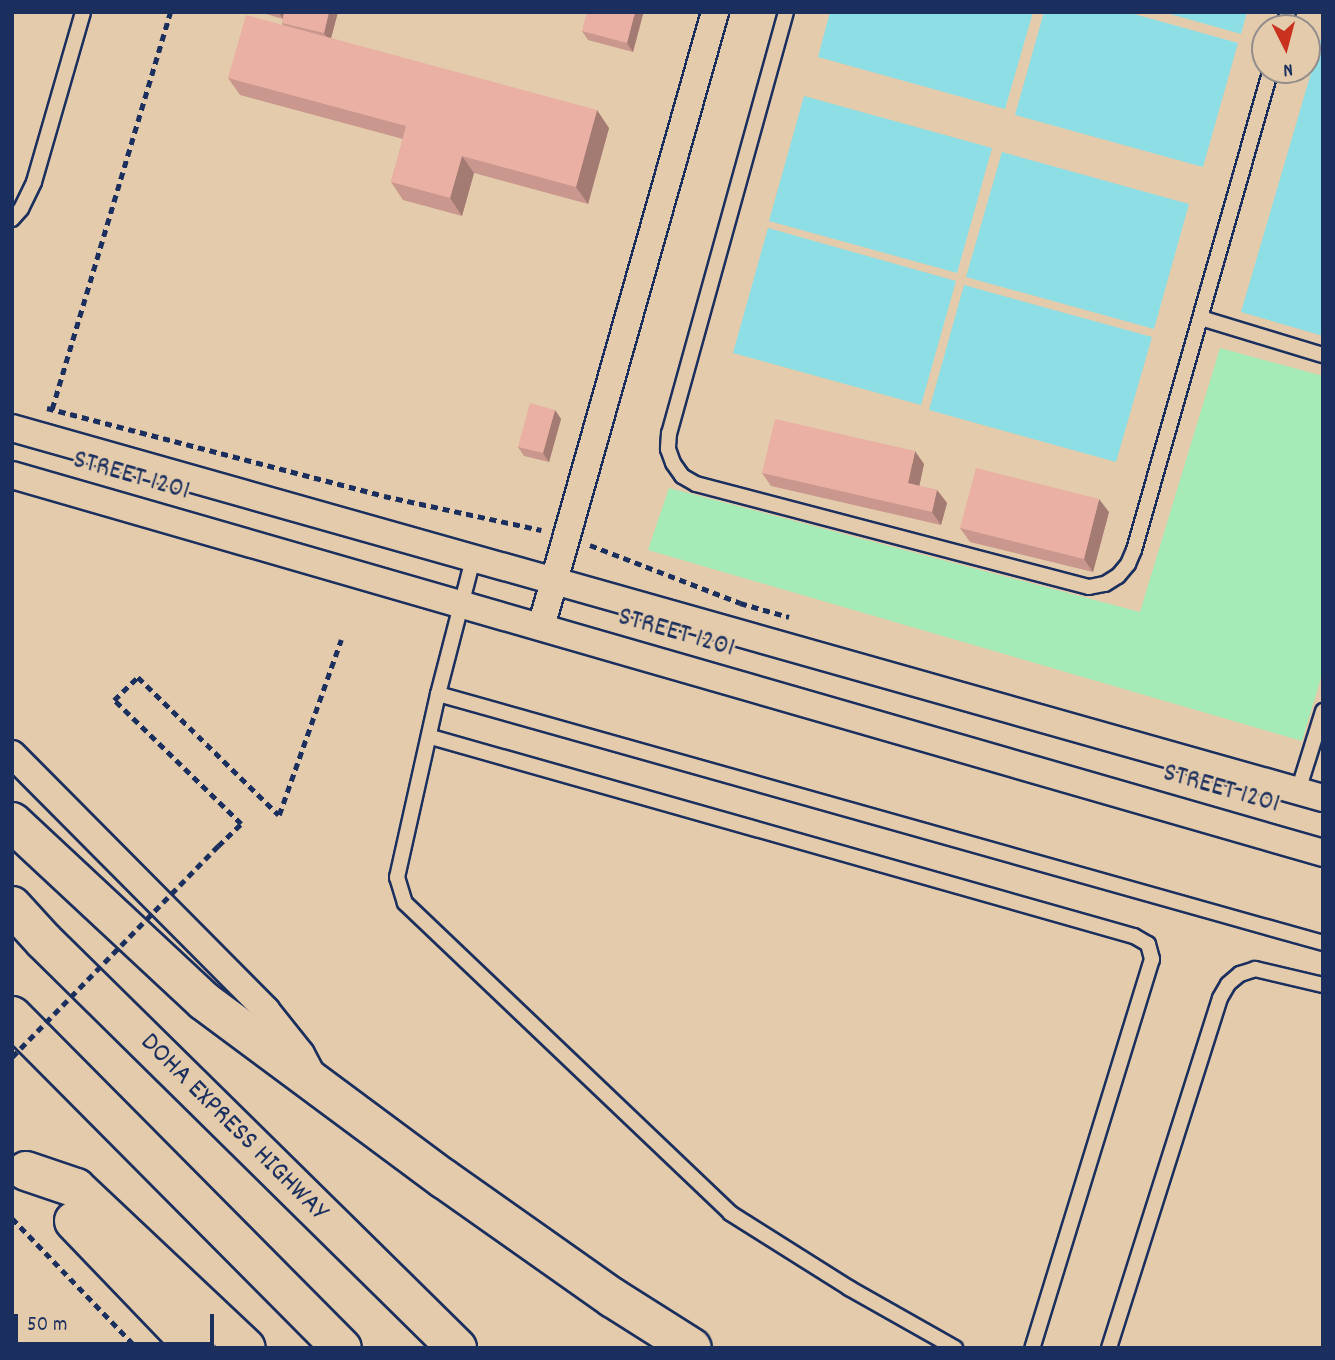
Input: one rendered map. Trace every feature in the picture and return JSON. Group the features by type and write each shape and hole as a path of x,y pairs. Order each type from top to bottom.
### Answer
{"highway":[{"path":"12,822 204,1001 444,1179 613,1298 692,1348"},
{"name":"DOHA EXPRESS HIGHWAY","path":"12,906 53,951 457,1348"},
{"path":"12,1016 342,1348"},
{"path":"19,1164 196,1348"},
{"path":"19,1164 76,1188 246,1348"}],"street":[{"path":"541,627 716,12"},
{"name":"STREET 1201","path":"12,428 1311,795"},
{"name":"STREET 1201","path":"12,475 1323,853"},
{"path":"12,754 266,1010 301,1054 315,1081"}],"lane":[{"path":"12,219 25,202 34,182 83,12"},
{"path":"786,12 669,433 668,449 673,463 682,476 696,484 1074,585 1089,587 1105,584 1118,576 1128,564 1134,550 1268,84"},
{"path":"1201,318 1323,355"},
{"path":"473,559 438,694 431,737 397,877 405,903 730,1213 849,1288 955,1348"},
{"path":"438,694 1323,943"},
{"path":"1311,795 1323,711"},
{"path":"431,737 1134,936 1148,944 1152,959 1032,1348"},
{"path":"1109,1348 1220,998 1228,984 1240,974 1255,969 1323,985"}],"path":[{"path":"52,409 170,12"},
{"path":"39,406 384,496 567,536 740,603 792,618"},
{"path":"12,1057 241,824 114,700 138,677 279,815 341,640"},
{"path":"12,1218 137,1348"}],"green space":[{"path":"1220,348 1323,376 1323,671 1302,741 648,550 669,488 1140,612"}],"water":[{"path":"830,12 1033,12 1005,109 818,57"},
{"path":"1044,12 1127,12 1238,43 1203,167 1015,115"},
{"path":"1163,12 1247,12 1241,34"},
{"path":"1323,32 1323,336 1241,312 1308,84 1321,84"},
{"path":"804,96 992,148 957,273 769,221"},
{"path":"1002,152 1189,204 1154,329 966,277"},
{"path":"768,228 956,281 921,405 733,353"},
{"path":"964,285 1152,337 1116,462 929,410"}],"building":[{"path":"284,12 329,12 324,33 282,23"},
{"path":"587,12 635,12 627,43 582,31"},
{"path":"246,15 597,110 576,187 462,156 450,198 391,182 406,126 228,78"},
{"path":"530,403 555,410 543,453 518,447"},
{"path":"775,419 915,451 908,483 937,490 932,512 762,473"},
{"path":"976,468 1099,499 1084,559 960,528"}]}
